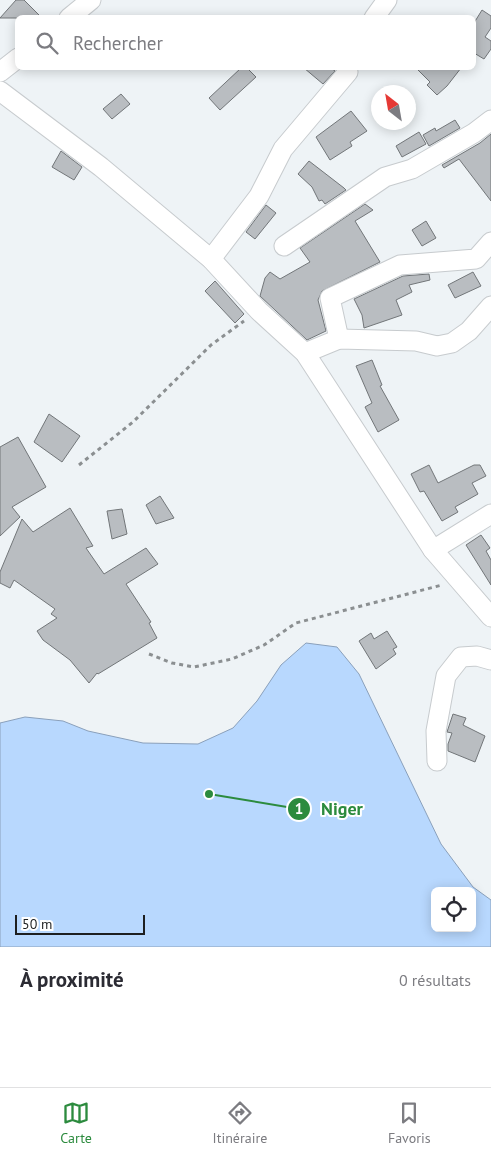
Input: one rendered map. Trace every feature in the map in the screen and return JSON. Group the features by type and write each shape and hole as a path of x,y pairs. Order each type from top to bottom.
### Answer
{"street":[{"path":"73,15 91,0"},
{"path":"376,15 387,0"},
{"path":"0,72 15,60"},
{"path":"211,259 259,196 283,149 348,72 348,70"},
{"path":"0,91 101,167 211,259 259,311 305,353 433,550 491,617"},
{"path":"284,246 385,177 412,168 474,133 491,120"},
{"path":"339,340 330,298 400,265 476,259 491,242"},
{"path":"305,353 339,340 416,341 437,346 452,343 469,331 491,306"},
{"path":"433,550 491,514"},
{"path":"437,762 436,731 446,676 461,657 477,656 491,660"}],"path":[{"path":"79,465 133,422 211,345 259,311"},
{"path":"149,654 172,663 194,667 232,658 264,645 296,623 460,581"}],"water":[{"path":"306,643 337,647 359,674 441,844 473,887 431,887 431,932 476,932 476,889 491,900 491,947 0,947 0,723 25,717 63,721 88,731 143,743 198,744 233,728 257,701 281,665"}],"building":[{"path":"16,0 24,0 39,15 15,15 15,18 0,18"},
{"path":"482,10 491,16 491,28 485,37 491,41 491,49 484,59 476,54 476,20"},
{"path":"239,70 249,70 256,77 220,110 209,98"},
{"path":"306,70 335,71 323,84"},
{"path":"418,70 459,70 437,95 427,85 430,82"},
{"path":"121,94 130,104 112,119 103,109"},
{"path":"351,111 367,131 350,142 352,146 330,160 316,137"},
{"path":"455,120 460,128 429,146 423,135 435,128 436,131"},
{"path":"419,132 426,144 402,157 396,146"},
{"path":"491,134 491,201 459,159 444,168 442,165 480,143"},
{"path":"61,151 82,167 74,180 52,167"},
{"path":"309,161 346,190 325,204 322,200 319,201 312,187 298,174"},
{"path":"365,204 373,210 355,221 380,262 322,291 318,300 326,331 307,340 260,296 265,278 270,272 280,279 310,262 300,248"},
{"path":"266,205 276,213 255,239 246,232"},
{"path":"426,221 436,238 422,246 412,230"},
{"path":"473,272 481,286 455,298 448,285"},
{"path":"429,274 430,280 409,285 412,292 396,300 402,315 364,328 362,315 354,299 403,276"},
{"path":"215,281 244,314 235,323 205,291"},
{"path":"372,360 382,385 380,386 399,420 378,432 365,407 372,403 356,366"},
{"path":"49,414 80,436 62,462 34,442"},
{"path":"18,437 46,487 12,507 20,517 0,536 0,447"},
{"path":"429,465 438,483 474,465 480,465 486,476 472,483 478,494 455,507 458,512 442,521 424,491 420,492 411,474"},
{"path":"160,496 174,518 156,524 146,505"},
{"path":"70,508 93,546 86,548 104,574 146,548 158,564 126,584 151,622 149,623 157,638 97,673 89,683 70,660 43,640 37,631 57,618 51,614 55,609 14,580 10,588 0,583 0,572 22,519 33,532"},
{"path":"122,509 127,534 112,539 107,511"},
{"path":"481,535 490,548 486,551 491,560 491,585 466,545"},
{"path":"387,631 397,647 393,649 396,654 376,669 359,641 371,633 374,639"},
{"path":"453,714 466,718 463,725 485,736 475,762 448,751 448,744 452,733 447,732"}],"place":[{"name":"Niger","path":"209,794"}]}
